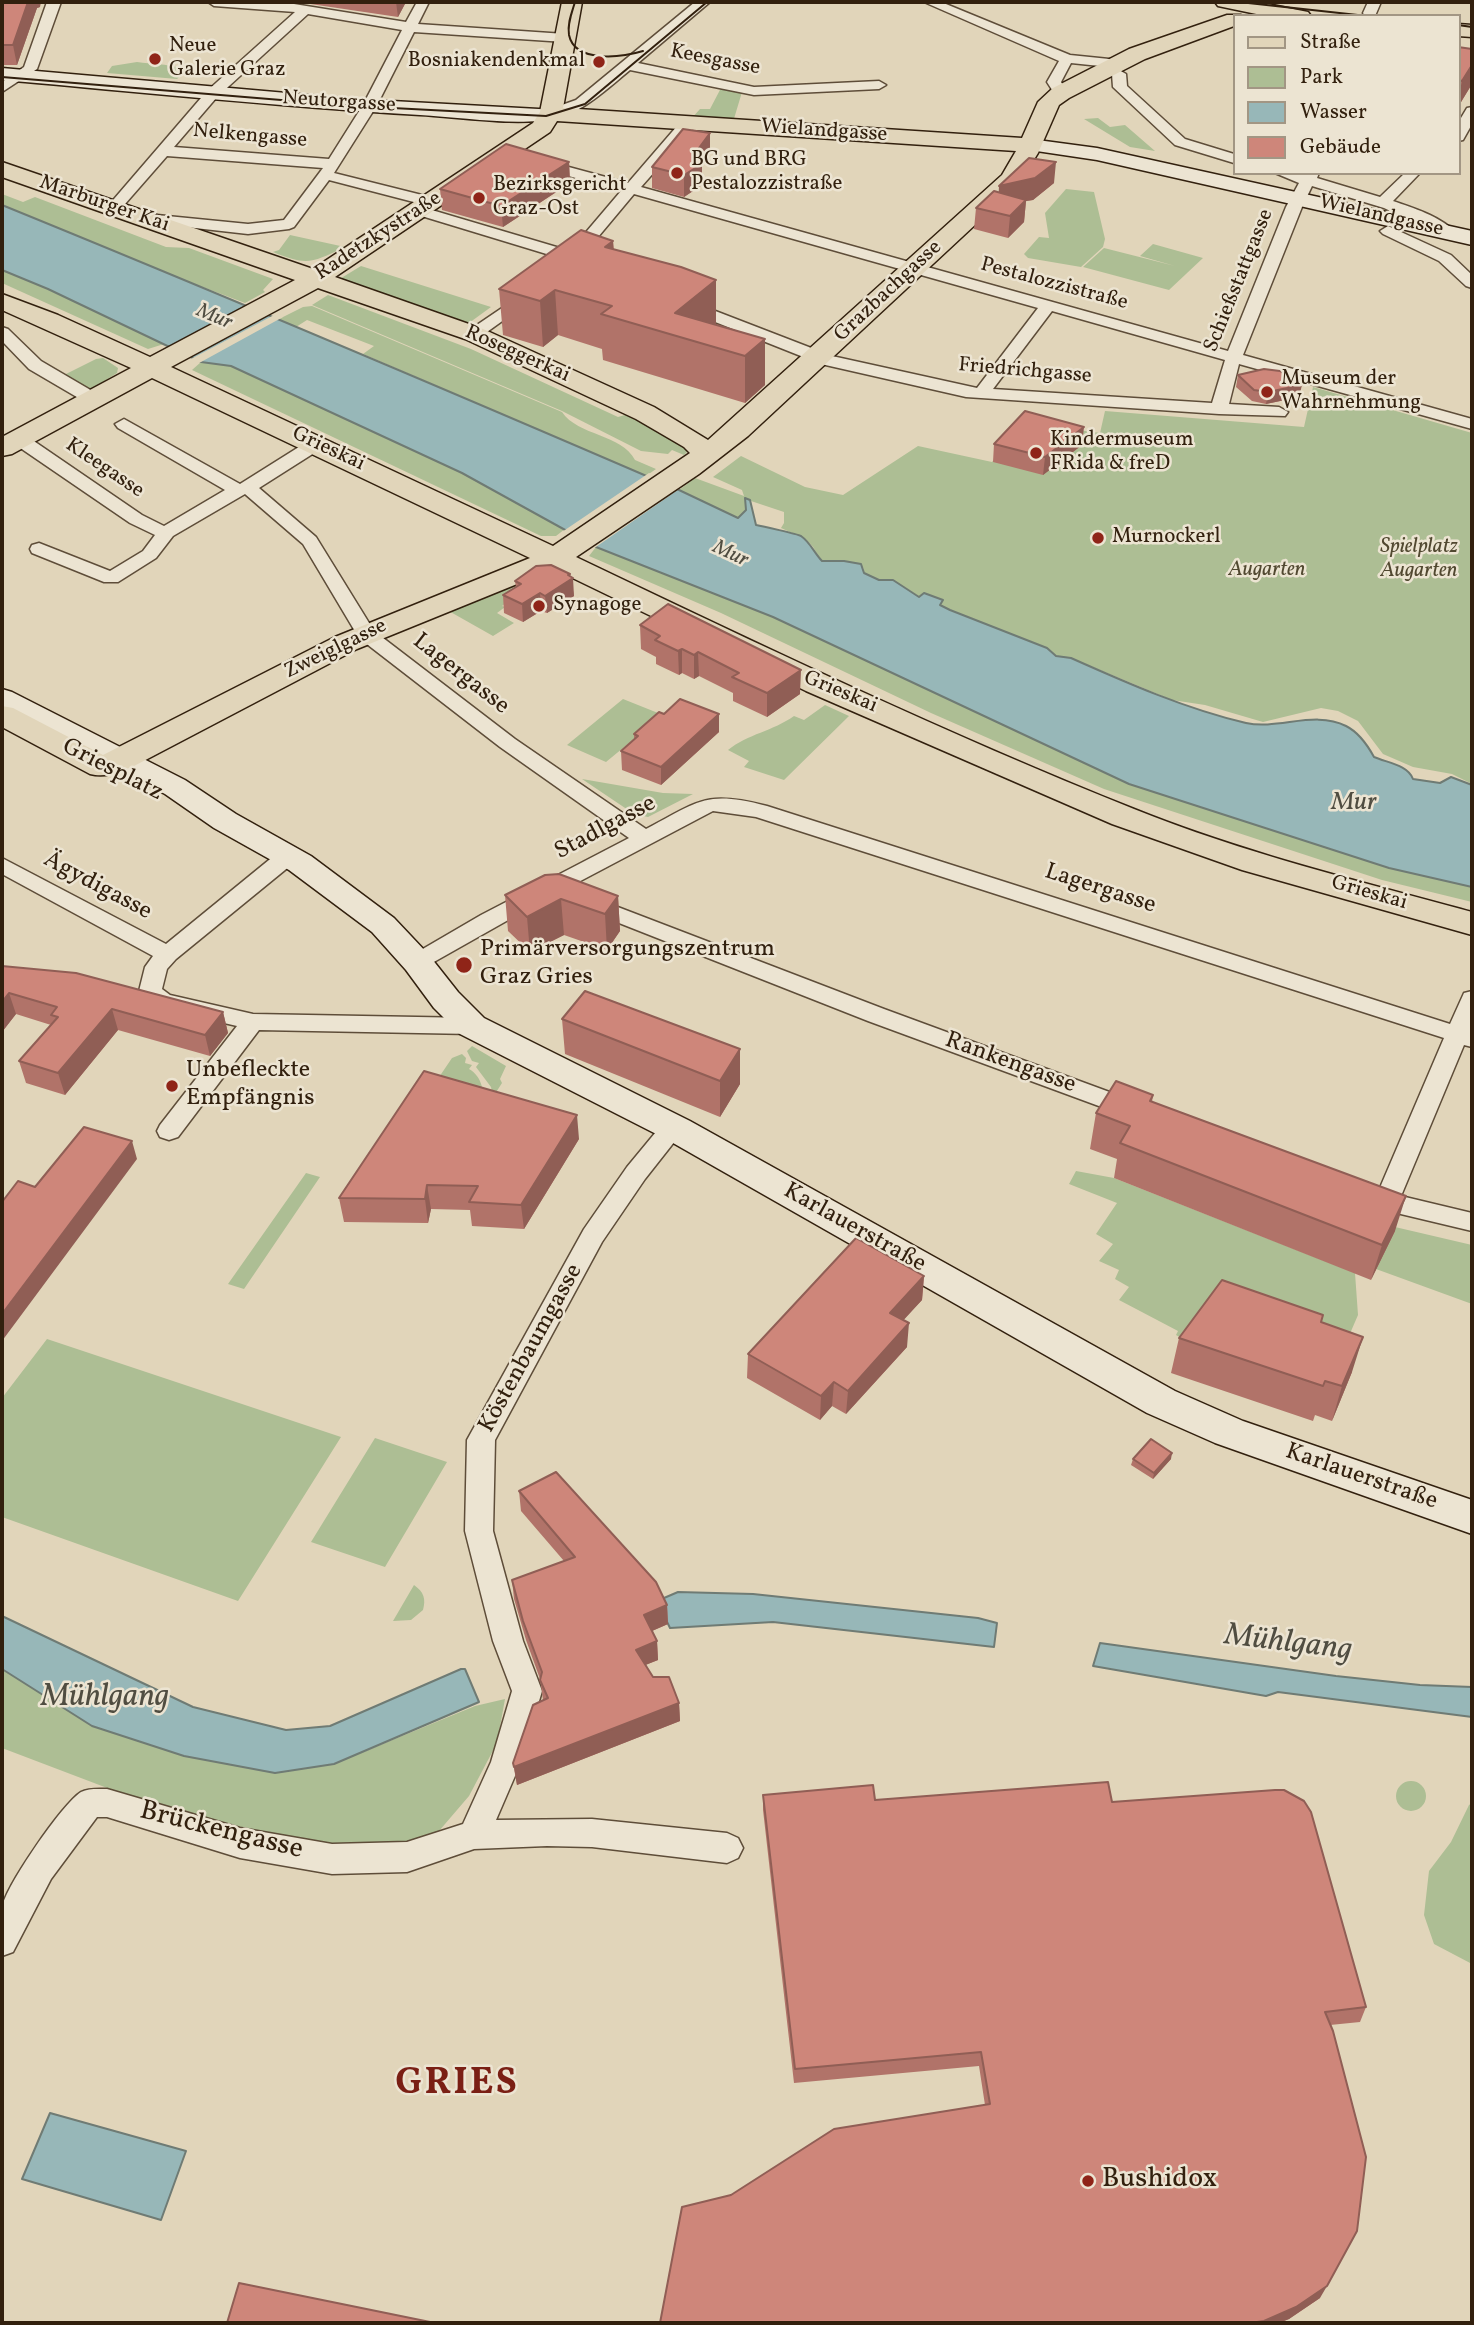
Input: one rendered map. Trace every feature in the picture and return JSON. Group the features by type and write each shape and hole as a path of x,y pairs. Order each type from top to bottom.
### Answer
{"main road":[{"path":"550,114 572,2"},
{"path":"1203,30 1214,19 1218,2"},
{"path":"1225,2 1284,14"},
{"path":"1265,14 1276,13"},
{"name":"Grazbachgasse","path":"565,551 698,461 820,357 912,268 1011,179 1049,102 1066,90 1119,74 1138,54 1232,20"},
{"name":"Neutorgasse","path":"11,75 370,106 522,116 550,114"},
{"name":"Wielandgasse","path":"550,114 1030,145 1232,173"},
{"name":"Radetzkystraße","path":"10,444 315,279 426,206 516,157 550,114"},
{"name":"Wielandgasse","path":"1044,114 1075,142 1097,154"},
{"name":"Marburger Kai","path":"2,169 315,279"},
{"name":"Wielandgasse","path":"1243,175 1306,184 1447,232 1471,237"},
{"name":"Roseggerkai","path":"315,279 474,334 645,413 694,441 698,461"},
{"name":"Grieskai","path":"2,301 160,362 316,444 565,551 817,684 1124,817 1254,862 1472,924"},
{"name":"Zweiglgasse","path":"124,757 366,634 565,551"},
{"name":"Griesplatz","path":"2,698 124,757 225,821 288,856"},
{"name":"Griesplatz","path":"2,715 124,757 176,803 225,821"},
{"name":"Karlauerstraße","path":"288,856 367,912 417,962 446,1000 472,1026 674,1127 1161,1402 1229,1432 1472,1517"}],"street":[{"path":"2,88 11,75 30,69 54,2"},
{"path":"214,2 305,10 411,27 565,38"},
{"path":"206,239 217,231 289,224 329,170 370,106 423,2"},
{"name":"Radetzkystraße","path":"550,114 581,103 703,2"},
{"path":"930,2 1067,59 1119,74 1168,134 1180,142 1232,158"},
{"path":"113,209 213,92 305,10"},
{"path":"1066,90 1054,82 1067,59"},
{"name":"Keesgasse","path":"627,65 754,92 879,85"},
{"path":"1460,135 1472,111"},
{"path":"557,271 576,256 690,123"},
{"name":"Nelkengasse","path":"164,151 329,170 426,206"},
{"name":"Pestalozzistraße","path":"516,157 1472,424"},
{"path":"1286,175 1306,184 1426,219 1447,232"},
{"path":"1381,204 1412,175"},
{"name":"Schießstattgasse","path":"1219,409 1235,358 1306,184"},
{"path":"426,206 485,230 576,256 598,271"},
{"path":"147,219 248,229"},
{"name":"Wielandgasse","path":"1388,231 1445,258 1472,283"},
{"name":"Wielandgasse","path":"1445,258 1471,237"},
{"path":"474,334 539,287"},
{"name":"Friedrichgasse","path":"671,299 820,357 966,392 1279,412"},
{"path":"982,393 1047,307"},
{"path":"2,332 35,365 93,399"},
{"name":"Lagergasse","path":"124,424 243,489 310,541 366,634 470,718 555,780 646,839"},
{"name":"Kleegasse","path":"10,444 136,519 165,533"},
{"path":"39,549 111,578 148,555 162,542 165,533 316,444"},
{"name":"Lagergasse","path":"709,804 727,804 761,811 1464,1036"},
{"name":"Stadlgasse","path":"417,962 496,914 646,839 709,804"},
{"path":"288,856 168,954 156,967 150,990 163,1001 253,1022 472,1026"},
{"name":"Ägydigasse","path":"2,866 168,954"},
{"name":"Rankengasse","path":"554,886 579,899 876,1015 1150,1116"},
{"path":"1385,1203 1464,1036 1472,999"},
{"path":"169,1131 253,1022"},
{"name":"Köstenbaumgasse","path":"474,1835 506,1762 527,1691 508,1641 479,1531 481,1440 593,1236 636,1173 674,1127"},
{"path":"1346,1189 1385,1203 1472,1222"},
{"name":"Brückengasse","path":"2,1941 39,1871 74,1820 90,1803 107,1803 240,1843 332,1859 407,1857 474,1835 592,1833 727,1848"}],"green space":[{"path":"137,62 181,68 184,72 177,79 107,73 112,66"},
{"path":"721,88 742,92 733,122 691,119 700,109 710,109"},
{"path":"1098,118 1110,127 1125,125 1155,151 1130,147 1084,119"},
{"path":"1066,189 1094,192 1105,239 1103,247 1081,267 1028,258 1024,254 1039,237 1049,238 1045,213"},
{"path":"2,194 23,202 35,197 166,247 189,248 273,279 263,290 265,292 245,303 115,254 2,205"},
{"path":"290,235 345,247 309,261 273,252 279,250"},
{"path":"1153,244 1203,258 1169,290 1083,267 1104,248 1175,266 1140,256"},
{"path":"361,266 491,307 469,323 338,280"},
{"path":"2,270 164,344 148,349 2,283"},
{"path":"328,295 471,349 618,417 625,415 642,422 666,434 688,451 684,455 672,450 668,454 641,451 562,411 312,305"},
{"path":"312,306 562,412 578,426 620,445 629,451 635,460 656,469 646,476 363,354 374,346 307,320 296,327 279,319 303,307"},
{"path":"103,358 118,368 117,373 90,390 62,376 96,359"},
{"path":"201,362 231,366 462,473 565,529 556,536 541,536 192,370"},
{"name":"Augarten","path":"1313,387 1472,433 1472,784 1452,774 1413,767 1383,754 1358,721 1338,711 1321,708 1263,722 1205,705 1172,700 1071,658 1056,656 1047,648 950,611 940,605 942,600 920,597 893,580 878,580 864,573 863,567 844,561 822,561 806,541 781,528 784,512 745,499 746,510 738,518 679,490 695,478 744,496 742,490 713,477 741,456 805,487 843,495 918,446 992,462 1026,423 1100,433 1105,411 1304,427"},
{"path":"596,547 773,617 1129,784 1389,868 1472,887 1472,902 1382,880 1104,789 931,713 721,613 589,556"},
{"path":"547,571 502,606 505,607 497,613 514,623 493,636 447,610"},
{"path":"623,699 663,715 606,762 567,745"},
{"path":"825,705 849,716 784,780 744,767 749,761 728,750 794,716 804,720"},
{"path":"582,779 663,793 693,794 648,817 634,814"},
{"path":"472,1046 506,1066 500,1079 502,1083 493,1097 491,1087 476,1067 479,1063 472,1061 467,1051"},
{"path":"462,1054 466,1058 465,1063 472,1065 469,1069 480,1081 486,1107 429,1092 452,1058"},
{"path":"1076,1171 1114,1178 1355,1273 1358,1315 1336,1366 1192,1344 1176,1335 1178,1331 1119,1300 1129,1287 1115,1279 1119,1270 1099,1261 1113,1244 1096,1234 1117,1203 1069,1184"},
{"path":"306,1173 320,1177 244,1289 228,1284"},
{"path":"1395,1227 1472,1245 1472,1304 1376,1269"},
{"path":"47,1339 341,1437 238,1601 2,1517 2,1398"},
{"path":"375,1438 447,1462 385,1567 311,1542"},
{"path":"414,1585 423,1596 423,1610 411,1620 393,1621"},
{"path":"2,1669 93,1726 184,1756 334,1764 475,1706 505,1699 497,1743 469,1796 439,1831 385,1848 321,1847 173,1813 2,1748"},
{"path":"1411,1781 1422,1785 1426,1796 1422,1807 1411,1811 1400,1807 1396,1796 1400,1785"},
{"path":"1472,1803 1472,1964 1434,1944 1424,1915 1429,1871 1451,1842"}],"water":[{"name":"Mur","path":"2,205 426,381 738,518 746,510 745,498 750,500 756,525 801,536 822,561 861,564 864,573 879,580 893,580 919,597 924,593 943,600 940,605 950,610 1047,648 1056,656 1071,658 1179,703 1246,723 1322,720 1346,726 1355,732 1374,757 1402,767 1413,779 1440,783 1451,777 1472,785 1472,887 1389,868 1129,784 773,617 596,547 462,473 231,366 201,362 2,270"},
{"path":"678,1592 753,1594 978,1618 997,1623 994,1647 773,1622 670,1628 657,1601"},
{"name":"Mühlgang","path":"2,1616 193,1707 286,1730 330,1726 461,1669 465,1669 479,1702 334,1764 275,1773 184,1756 92,1726 2,1669"},
{"name":"Mühlgang","path":"1100,1643 1336,1676 1420,1685 1472,1687 1472,1717 1278,1692 1266,1696 1093,1666"},
{"path":"50,2113 186,2151 161,2220 22,2179"}],"pier":[{"path":"276,314 283,317 197,364 189,360"},
{"path":"649,473 682,487 593,549 562,532"}],"building":[{"path":"2,2 28,2 13,45 2,45"},
{"path":"1460,47 1472,49 1472,65 1462,81"},
{"path":"683,129 710,133 696,152 702,164 684,175 652,167"},
{"path":"506,144 569,162 501,206 440,189"},
{"path":"1029,158 1056,162 1035,178 999,186"},
{"path":"994,191 1026,200 1010,216 976,208"},
{"path":"581,230 613,241 605,247 681,267 716,280 675,313 765,339 745,356 601,314 612,306 555,290 540,301 499,289"},
{"path":"1264,369 1280,371 1302,385 1268,392 1254,390 1238,375"},
{"path":"1025,411 1084,427 1045,457 994,444"},
{"path":"551,565 573,578 545,596 540,593 522,604 503,595 521,584 515,581 536,566"},
{"path":"668,604 801,670 767,693 732,677 739,673 698,652 694,655 682,649 678,651 655,640 660,636 640,625"},
{"path":"680,699 719,714 661,767 621,751 638,736 634,734 659,712 664,714"},
{"path":"559,874 618,896 605,914 561,899 527,917 505,895 545,875"},
{"path":"2,966 76,973 223,1012 205,1035 112,1009 58,1073 19,1061 58,1017 51,1015 57,1007 9,993 2,1002"},
{"path":"585,991 740,1049 720,1081 562,1019"},
{"path":"424,1071 577,1115 521,1205 469,1202 478,1186 427,1185 425,1199 339,1198"},
{"path":"1116,1081 1153,1095 1150,1101 1406,1196 1382,1245 1120,1143 1130,1126 1096,1113"},
{"path":"84,1127 132,1141 2,1314 2,1202 18,1181 35,1187"},
{"path":"856,1238 924,1276 890,1313 909,1323 848,1391 834,1382 821,1396 748,1354"},
{"path":"1222,1280 1323,1315 1321,1322 1363,1337 1342,1386 1325,1381 1323,1386 1179,1338"},
{"path":"1151,1439 1172,1453 1154,1473 1133,1459"},
{"path":"556,1472 656,1582 667,1605 644,1615 657,1641 636,1650 653,1677 669,1677 679,1703 514,1767 513,1763 533,1705 548,1698 540,1680 542,1672 523,1621 512,1580 575,1557 519,1491"},
{"path":"1108,1782 1112,1802 1284,1790 1304,1801 1311,1812 1366,2007 1325,2012 1333,2031 1366,2157 1357,2231 1327,2286 1296,2307 1264,2321 1250,2323 660,2323 682,2207 731,2195 834,2129 990,2104 981,2052 795,2069 763,1795 873,1785 875,1800"},
{"path":"239,2283 435,2323 227,2323"}],"tram line":[{"path":"575,2 569,22 569,35 580,51 601,56 643,51"},
{"path":"2,77 354,106 546,116 585,104 707,2"},
{"path":"1239,2 1349,14"},
{"path":"1460,25 1472,27"}],"place":[{"name":"Neue Galerie Graz","path":"155,59"},
{"name":"Bosniakendenkmal","path":"599,62"},
{"name":"BG und BRG Pestalozzistraße","path":"677,173"},
{"name":"Bezirksgericht Graz-Ost","path":"479,198"},
{"name":"Museum der Wahrnehmung","path":"1267,392"},
{"name":"Kindermuseum FRida & freD","path":"1036,453"},
{"name":"Murnockerl","path":"1098,538"},
{"name":"Synagoge","path":"539,606"},
{"name":"Primärversorgungszentrum Graz Gries","path":"464,965"},
{"name":"Unbefleckte Empfängnis","path":"172,1086"},
{"name":"Bushidox","path":"1088,2181"}],"district":[{"name":"GRIES","path":"457,2086"}],"park label":[{"name":"Spielplatz Augarten","path":"1419,560"}]}
